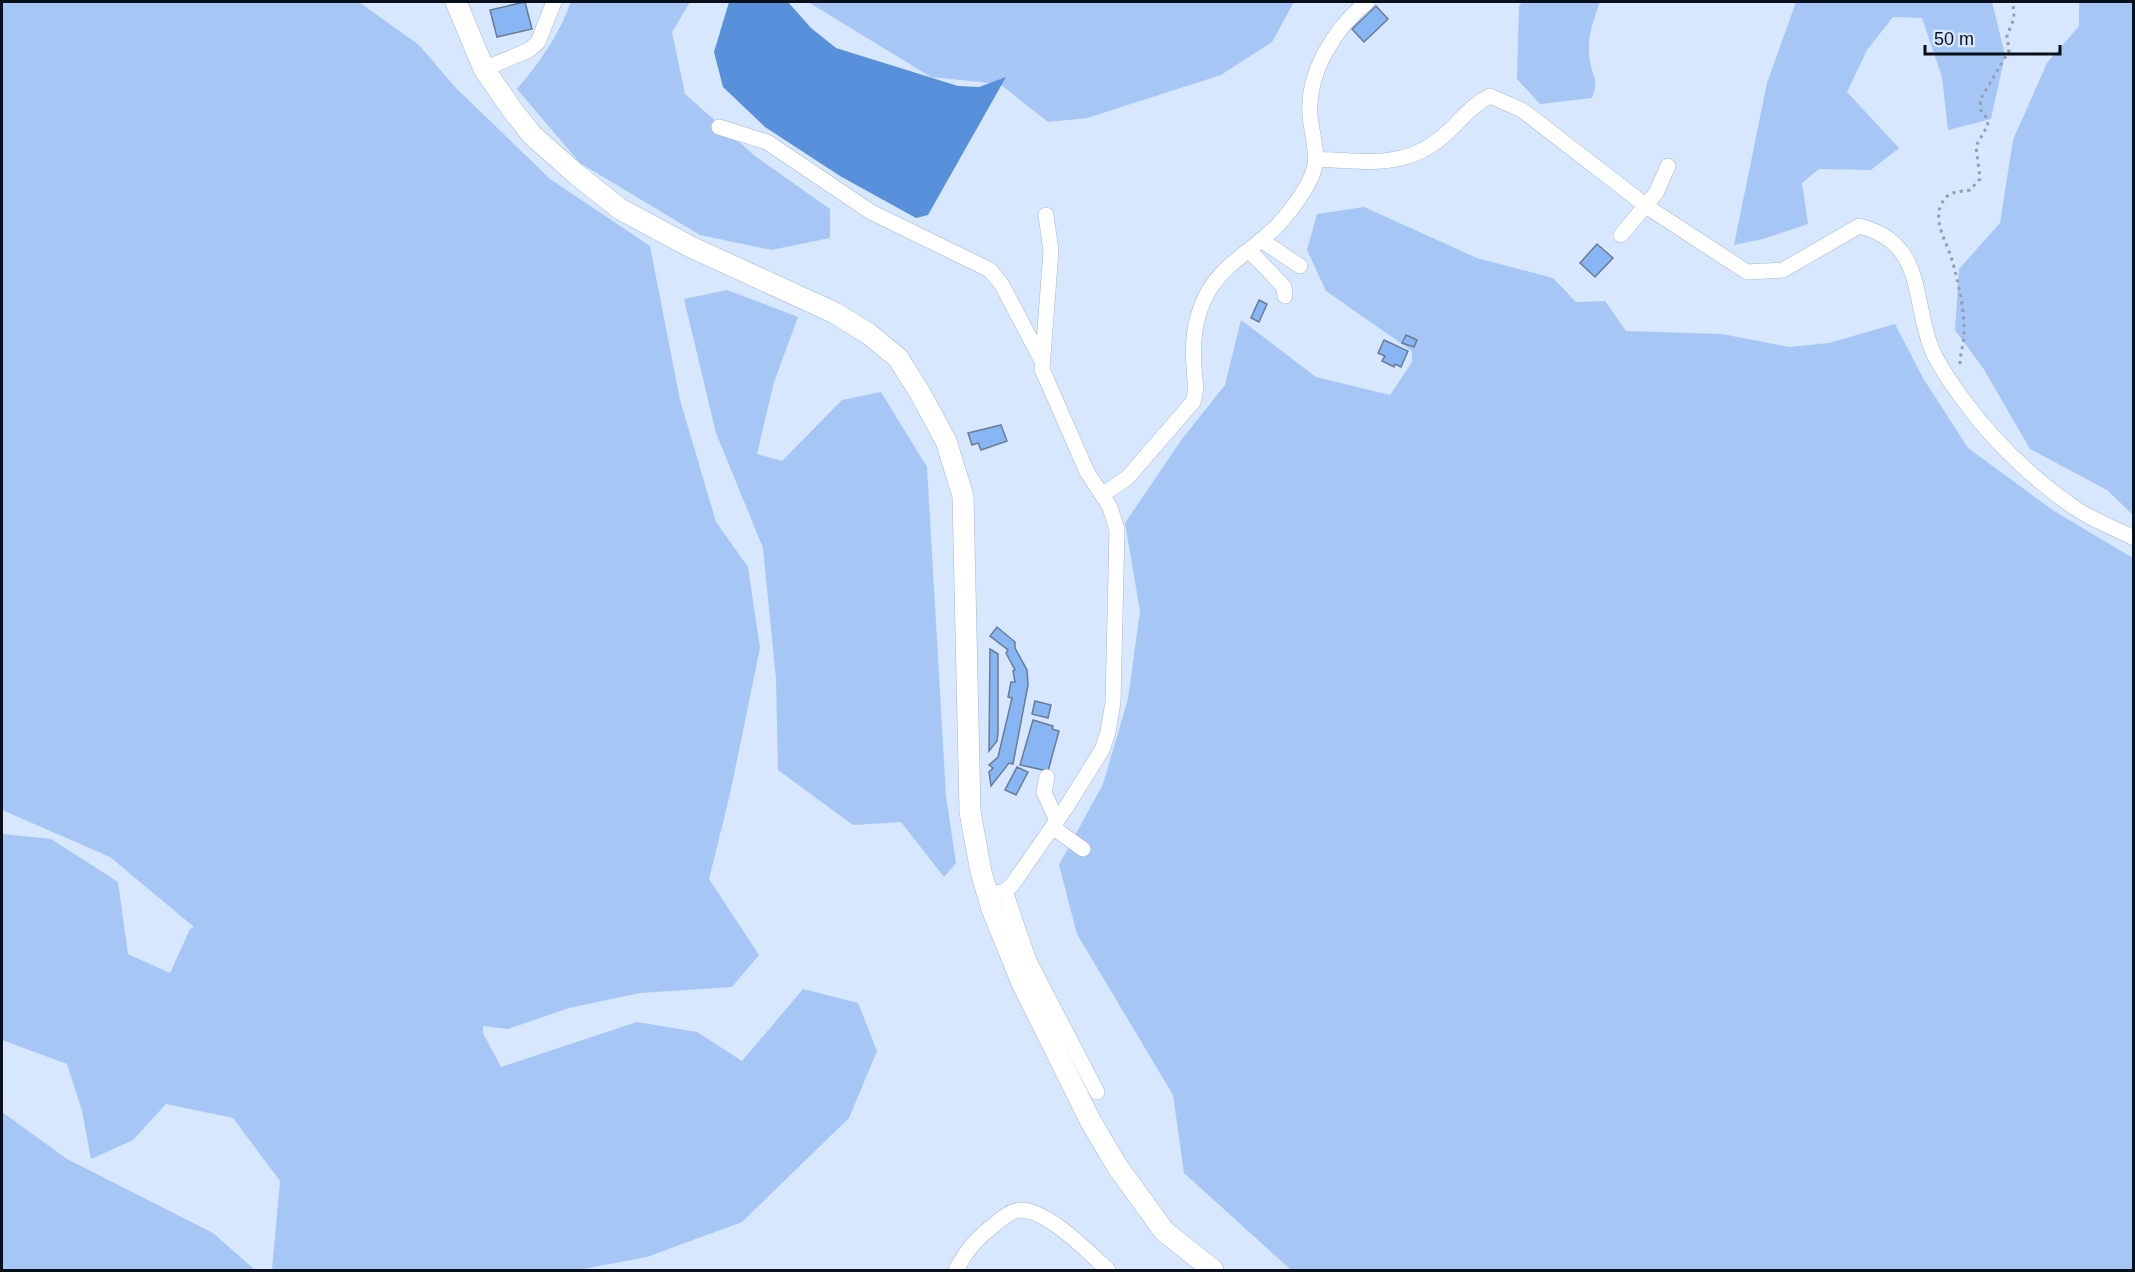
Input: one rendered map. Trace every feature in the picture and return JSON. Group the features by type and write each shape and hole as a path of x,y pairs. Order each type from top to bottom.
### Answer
{"street":[{"path":"456,2 484,69 532,135 620,209 691,247 835,313 869,334 898,358 921,393 946,441 963,496 970,812 1022,983 1091,1122 1117,1166 1164,1231 1213,1270"},
{"path":"484,69 529,50 538,42 554,2"},
{"path":"1102,495 1127,478 1193,402 1197,393 1193,339 1198,315 1209,291 1221,274 1274,229 1306,188 1316,159 1310,111 1310,93 1315,73 1328,48 1357,10 1367,2"},
{"path":"1316,159 1383,162 1412,155 1438,141 1476,103 1490,96 1522,110 1646,206 1747,272 1783,270 1860,226 1877,231 1904,253 1917,283 1931,347 1964,400 2014,460 2074,508 2133,538"},
{"path":"718,127 767,142 871,212 990,270 1002,285 1042,361"},
{"path":"1621,236 1646,206 1668,166"},
{"path":"996,893 1054,824 1102,750 1113,702 1117,530 1110,507 1087,472 1047,386 1042,361 1051,251 1046,214"},
{"path":"1261,240 1300,266"},
{"path":"1248,250 1284,287 1285,296"},
{"path":"1047,777 1044,792 1054,824 1083,849"},
{"path":"996,893 1097,1092"},
{"path":"956,1270 968,1250 984,1233 1008,1214 1022,1210 1036,1214 1054,1224 1108,1270"}],"path":[{"path":"1962,371 1960,362 1964,336 1960,292 1952,258 1938,220 1941,203 1947,196 1951,193 1970,190 1980,179 1976,146 1988,125 1981,111 1980,100 2009,51 2007,36 2014,18 2013,2"}],"shaded area":[{"path":"2,2 359,2 419,45 455,87 550,179 650,246 680,400 716,522 748,567 760,648 730,794 709,879 759,955 732,987 640,993 569,1008 508,1029 483,1026 483,1033 501,1067 637,1022 697,1032 742,1061 803,989 858,1003 877,1051 849,1118 742,1222 647,1257 578,1270 272,1270 280,1181 233,1118 166,1104 133,1140 91,1159 82,1111 67,1064 2,1040 2,834 51,839 118,882 128,954 170,973 190,929 194,927 110,857 2,810"},
{"path":"571,2 690,2 672,32 685,94 755,156 830,209 830,238 771,250 700,235 580,163 517,89 548,48"},
{"path":"729,2 788,2 811,28 836,48 958,86 979,87 1006,77 928,215 916,218 840,176 765,127 723,87 714,52"},
{"path":"808,2 1294,2 1272,42 1221,75 1087,118 1048,122 1000,84 931,77"},
{"path":"1522,2 1600,2 1589,47 1595,83 1592,98 1540,104 1517,79 1519,6"},
{"path":"1796,2 1992,2 2005,55 1991,119 1948,130 1942,77 1922,18 1893,17 1867,50 1847,92 1899,148 1871,170 1819,169 1802,183 1808,224 1763,239 1734,245 1767,83"},
{"path":"2079,2 2133,2 2133,515 2107,490 2030,449 1983,368 1955,330 1959,269 2000,223 2013,140 2047,63 2079,26"},
{"path":"1364,207 1477,258 1553,278 1576,302 1605,301 1626,331 1722,334 1789,347 1829,343 1895,324 1923,378 1968,448 2054,511 2133,558 2133,1270 1291,1270 1184,1173 1173,1095 1077,934 1059,865 1103,784 1128,699 1140,611 1125,523 1182,439 1225,385 1241,320 1316,377 1390,395 1412,362 1412,351 1326,291 1307,250 1317,214"},
{"path":"727,290 798,317 774,382 757,454 782,461 842,400 881,392 927,467 946,796 956,863 944,877 901,822 853,825 778,770 776,679 763,548 716,433 684,299"},
{"path":"2,1112 67,1159 213,1233 255,1270 2,1270"}],"building":[{"path":"525,2 532,29 497,37 490,10"},
{"path":"1376,6 1388,19 1364,42 1352,29"},
{"path":"1597,244 1613,258 1595,277 1580,263"},
{"path":"1259,300 1267,304 1259,322 1251,318"},
{"path":"1406,335 1417,340 1414,347 1402,343"},
{"path":"1384,340 1408,351 1401,367 1395,364 1394,367 1382,361 1385,356 1378,353"},
{"path":"1001,425 1007,441 981,450 978,443 972,445 968,433"},
{"path":"997,627 1015,642 1015,648 1027,670 1028,685 1013,764 1009,763 991,786 989,772 993,768 989,765 998,757 1012,698 1008,697 1011,682 1015,682 1013,671 1015,670 1006,653 1008,650 990,636"},
{"path":"990,649 998,654 998,733 997,741 989,751"},
{"path":"1035,701 1051,705 1048,718 1032,714"},
{"path":"1033,720 1053,726 1052,729 1059,731 1048,771 1020,765"},
{"path":"1017,767 1028,772 1016,795 1005,790"}]}
